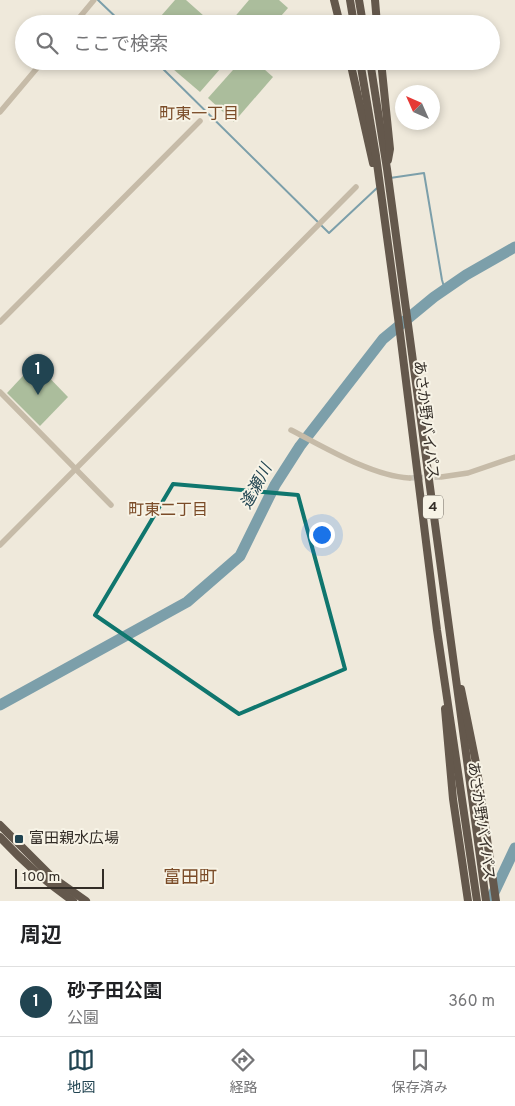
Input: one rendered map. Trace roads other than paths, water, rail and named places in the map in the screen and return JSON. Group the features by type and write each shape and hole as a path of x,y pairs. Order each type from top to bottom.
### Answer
{"highway":[{"path":"334,0 338,15"},
{"path":"350,0 352,15"},
{"path":"359,0 362,15"},
{"path":"375,0 376,15"},
{"path":"352,70 371,158 378,179"},
{"name":"あさか野バイパス","path":"361,70 402,346 437,630 477,901"},
{"name":"あさか野バイパス","path":"371,70 387,169 457,675 486,901"},
{"path":"382,70 390,149 387,169"},
{"path":"437,630 453,798 468,901"},
{"path":"457,675 464,698 476,763 496,901"},
{"path":"0,825 52,877 86,901"},
{"path":"0,837 19,858 46,882 73,901"}],"street":[{"path":"82,15 94,0"},
{"path":"0,112 35,70"},
{"path":"0,322 200,121"},
{"path":"0,544 356,187"},
{"path":"0,392 111,504"},
{"path":"291,430 364,465 397,477 409,478"},
{"path":"441,478 468,472 515,457"}],"waterway":[{"path":"98,0 114,15"},
{"path":"164,70 329,233 377,188"},
{"path":"390,178 424,173 445,290"},
{"name":"逢瀬川","path":"0,705 187,602 240,556 275,485 300,446 383,339 434,297 466,275 515,247"},
{"path":"490,901 515,848"}],"tunnel":[{"path":"409,478 441,477"}],"place":[{"name":"砂子田公園","path":"38,395"},
{"name":"富田親水広場","path":"19,839"}],"district":[{"name":"町東一丁目","path":"199,115"},
{"name":"町東二丁目","path":"168,511"},
{"name":"富田町","path":"190,878"}]}
